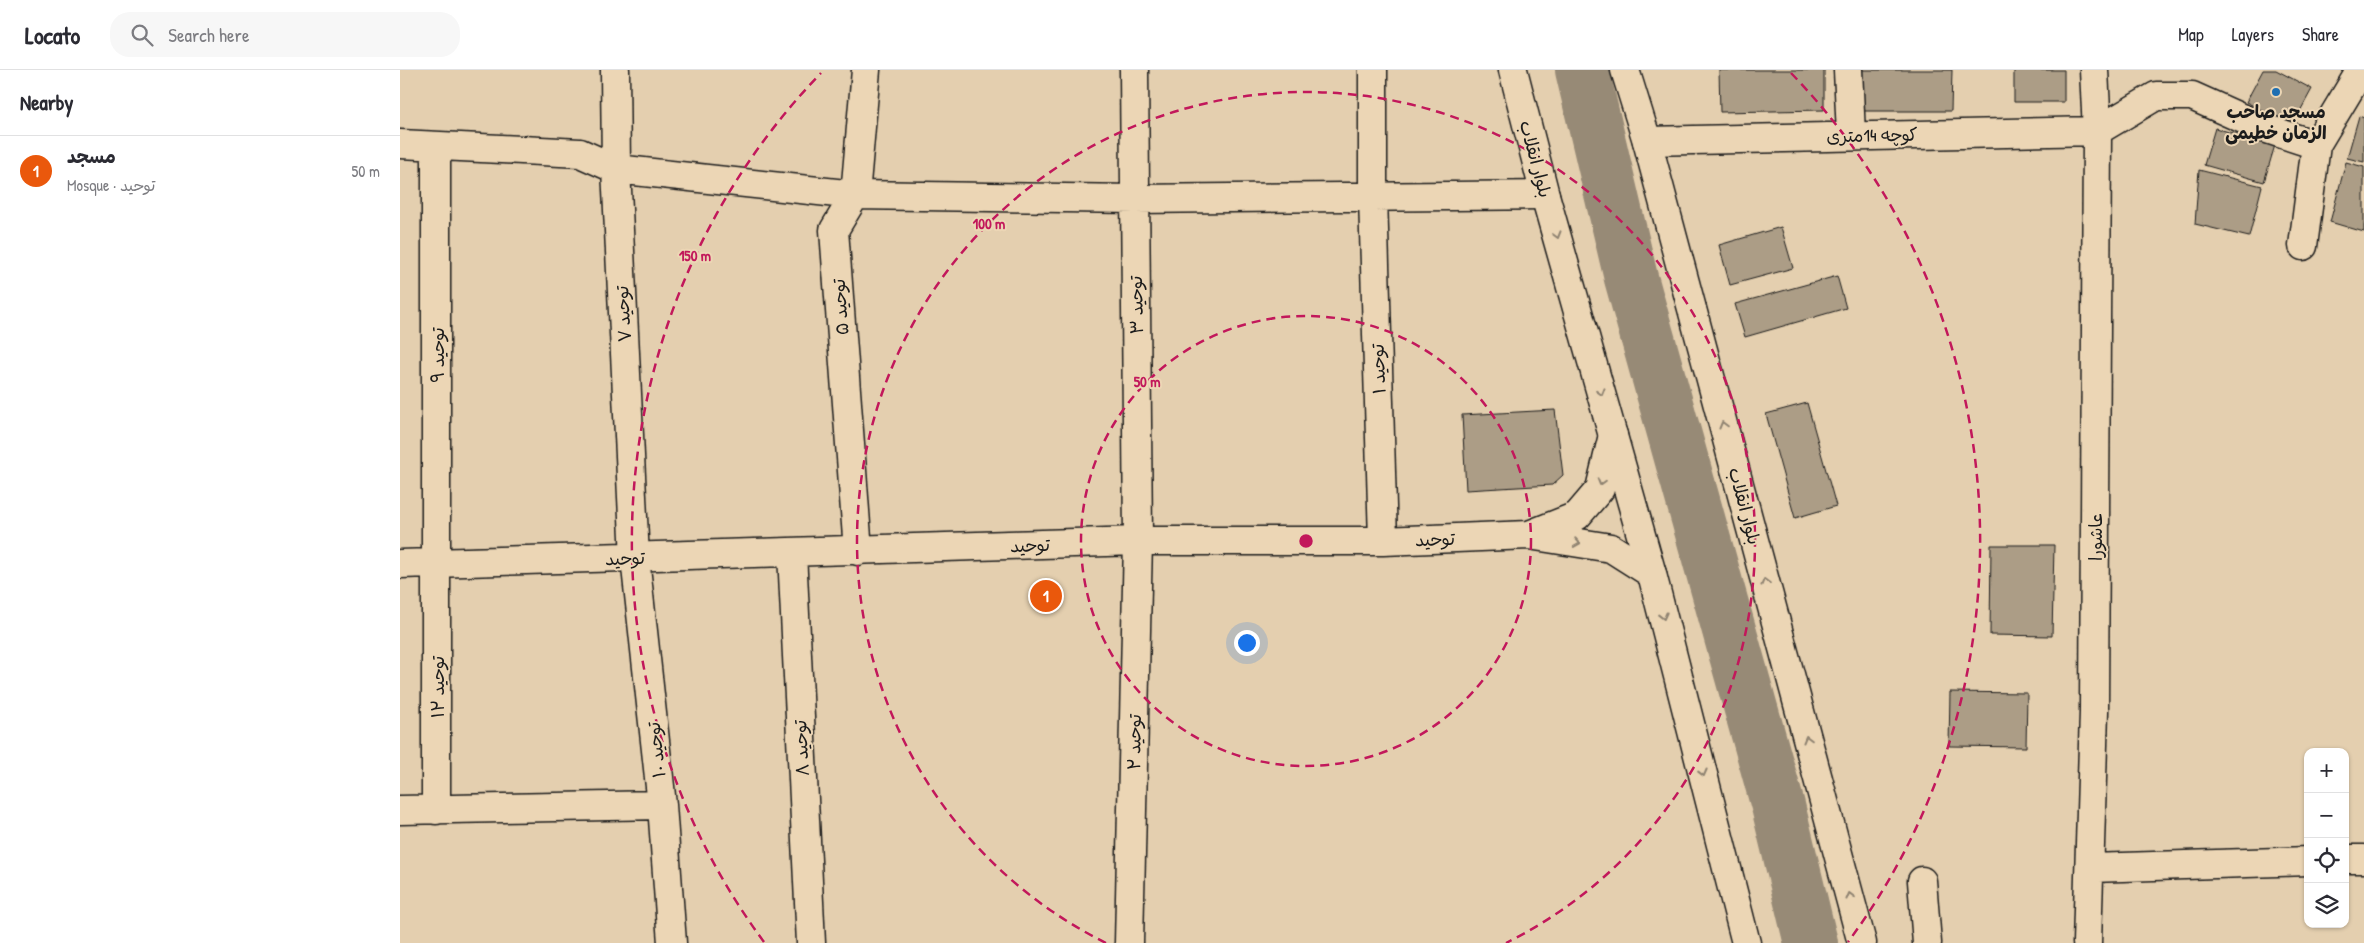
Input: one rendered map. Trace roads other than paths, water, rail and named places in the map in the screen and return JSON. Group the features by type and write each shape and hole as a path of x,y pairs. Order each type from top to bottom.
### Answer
{"street":[{"name":"توحید ۷","path":"615,70 616,169 636,558"},
{"name":"توحید ۵","path":"858,551 834,230 856,195 866,70"},
{"name":"توحید ۳","path":"1134,70 1138,541"},
{"name":"توحید ۱","path":"1373,70 1373,196 1383,541"},
{"name":"بلوار انقلاب","path":"1513,70 1545,194 1652,574 1746,943"},
{"name":"بلوار انقلاب","path":"1625,70 1647,141 1862,943"},
{"path":"1848,70 1851,135"},
{"name":"عاشورا","path":"2087,943 2091,868 2094,703 2097,131 2094,70"},
{"path":"2303,246 2316,145 2361,70"},
{"path":"2097,131 2156,96 2192,96 2261,127 2316,145"},
{"name":"کوچه 14متری","path":"1647,141 2097,131"},
{"path":"400,144 580,153 616,169 856,195 1135,199 1545,194"},
{"name":"توحید ۹","path":"436,147 437,564"},
{"path":"1529,535 1577,516 1600,489 1613,435"},
{"name":"توحید","path":"400,564 1138,541 1383,541 1529,535 1611,548 1652,574"},
{"name":"توحید ۲","path":"1129,943 1138,541"},
{"name":"توحید ۸","path":"792,553 810,943"},
{"name":"توحید ۱۰","path":"636,558 662,805 672,943"},
{"name":"توحید ۱۲","path":"436,810 437,564"},
{"path":"400,810 662,805"},
{"path":"2349,859 2364,859"},
{"path":"2091,868 2304,861"},
{"path":"1922,881 1927,943"}],"waterway":[{"path":"1582,70 1631,278 1778,806 1811,943"}],"place":[{"name":"مسجد صاحب الزمان خطیمی","path":"2276,92"},
{"name":"مسجد","path":"1046,596"}]}
